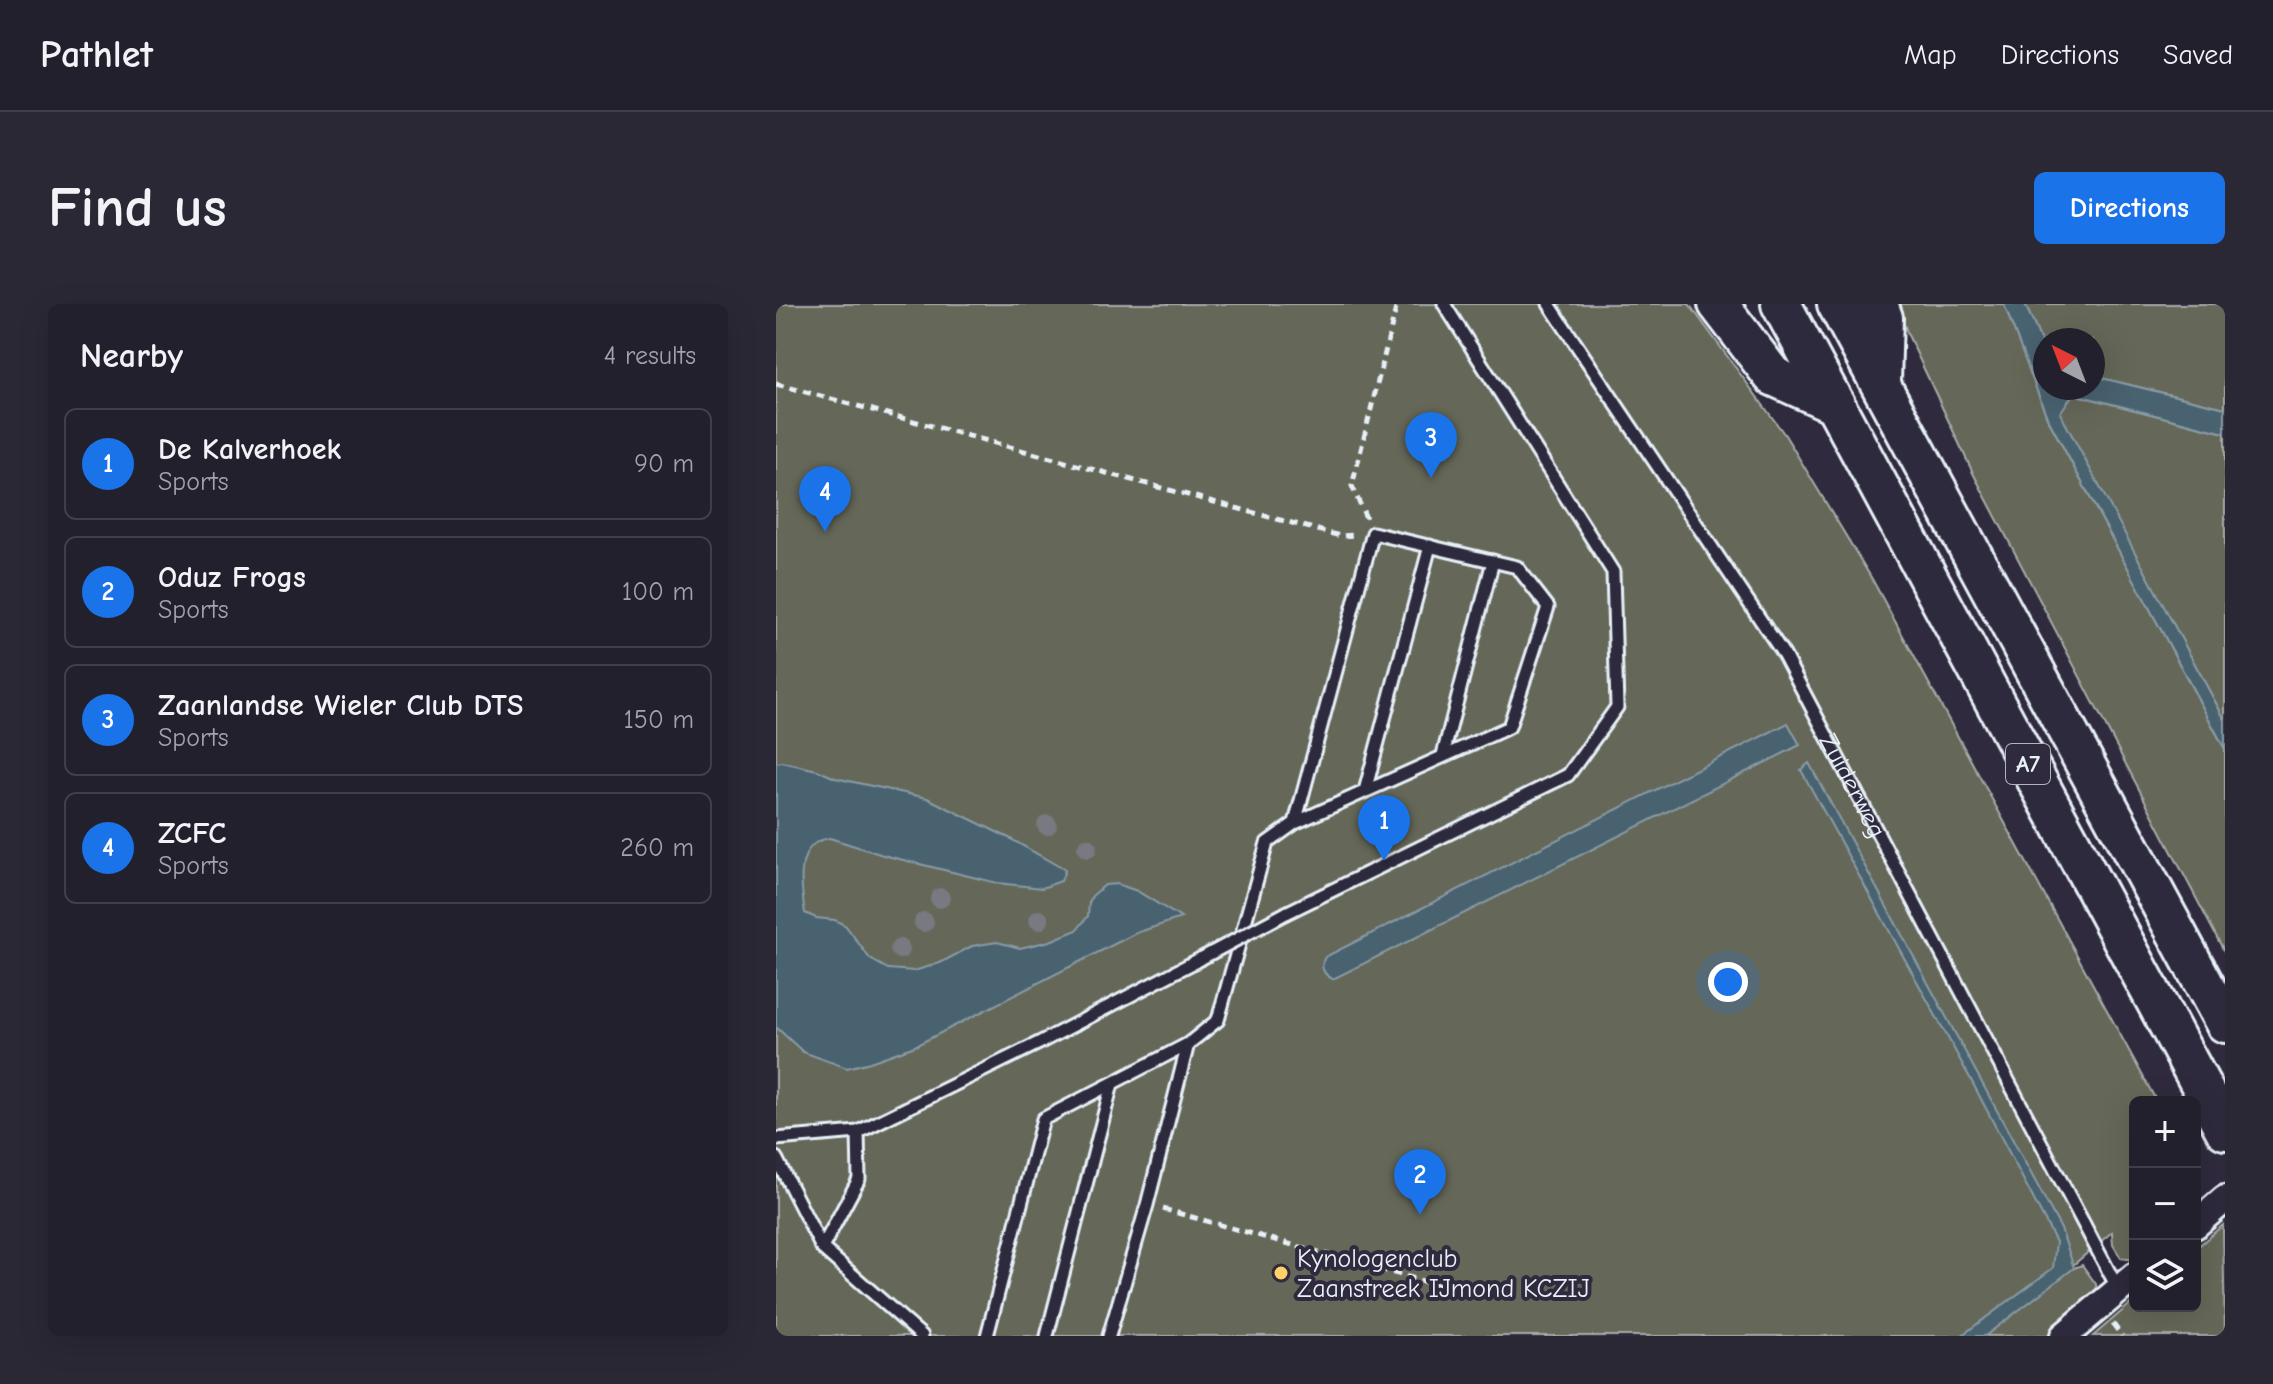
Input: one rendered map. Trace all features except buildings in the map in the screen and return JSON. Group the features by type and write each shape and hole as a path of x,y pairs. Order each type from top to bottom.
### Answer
{"highway":[{"path":"1718,304 1773,376 1835,404"},
{"name":"A7","path":"1781,304 2223,1127"},
{"name":"A7","path":"1837,304 2225,1023"},
{"path":"1878,304 1883,318 1881,384"}],"street":[{"path":"2201,1220 2225,1199"},
{"name":"Zuiderweg","path":"2064,1336 2126,1283"}],"lane":[{"path":"776,1139 858,1132 1039,1043 1286,913 1568,775 1617,707 1613,572 1444,304"},
{"name":"Zuiderweg","path":"1549,304 1784,655 2126,1283"},
{"path":"987,1336 1043,1119 1188,1044 1218,1020 1267,843 1295,823 1509,727 1548,607 1517,567 1373,533 1295,823"},
{"path":"1365,791 1430,546"},
{"path":"1443,755 1493,561"},
{"path":"1109,1336 1147,1205 1188,1044"},
{"path":"1047,1336 1112,1084"},
{"path":"822,1248 859,1179 858,1132"},
{"path":"776,1158 822,1248 922,1336"}],"path":[{"path":"776,384 1340,536 1373,533 1352,486 1397,304"},
{"path":"1147,1205 1448,1288 1506,1297"}],"green space":[{"path":"776,304 1689,304 1785,435 1872,579 2154,1096 2129,1096 2129,1259 2121,1258 2113,1245 2112,1232 2052,1283 2082,1265 2096,1284 2097,1296 2048,1336 776,1336"},
{"path":"1897,304 2004,304 2033,380 2033,400 2041,400 2225,749 2225,953 1974,475 1908,335"},
{"path":"2025,304 2225,304 2225,408 2105,379 2105,328 2035,328"},
{"path":"2069,400 2096,400 2225,433 2225,720 2059,413"},
{"path":"2223,1225 2225,1336 2093,1336 2129,1305 2129,1312 2201,1312 2201,1244"}],"water":[{"path":"2004,304 2025,304 2035,328 2033,328 2033,380"},
{"path":"2105,379 2225,408 2225,433 2096,400 2105,400"},
{"path":"2041,400 2069,400 2060,413 2225,720 2225,749"},
{"path":"1788,723 1800,745 1333,979 1323,970 1325,957"},
{"path":"776,763 817,770 835,778 927,798 1009,838 1065,870 1061,881 1042,888 997,883 883,855 830,838 817,842 805,856 803,865 805,913 846,926 870,959 888,969 914,971 940,963 972,946 997,942 1020,948 1050,941 1077,930 1088,916 1092,896 1105,885 1117,884 1137,891 1181,918 1136,933 915,1046 870,1062 847,1068 803,1052 776,1027"},
{"path":"1809,763 2061,1229 2074,1268 1985,1336 1961,1336 2053,1268 2056,1242 1801,770"}],"place":[{"name":"Zaanlandse Wieler Club DTS","path":"1431,478"},
{"name":"ZCFC","path":"825,532"},
{"name":"De Kalverhoek","path":"1384,861"},
{"name":"Oduz Frogs","path":"1420,1215"},
{"name":"Kynologenclub Zaanstreek IJmond KCZIJ","path":"1281,1273"}]}
